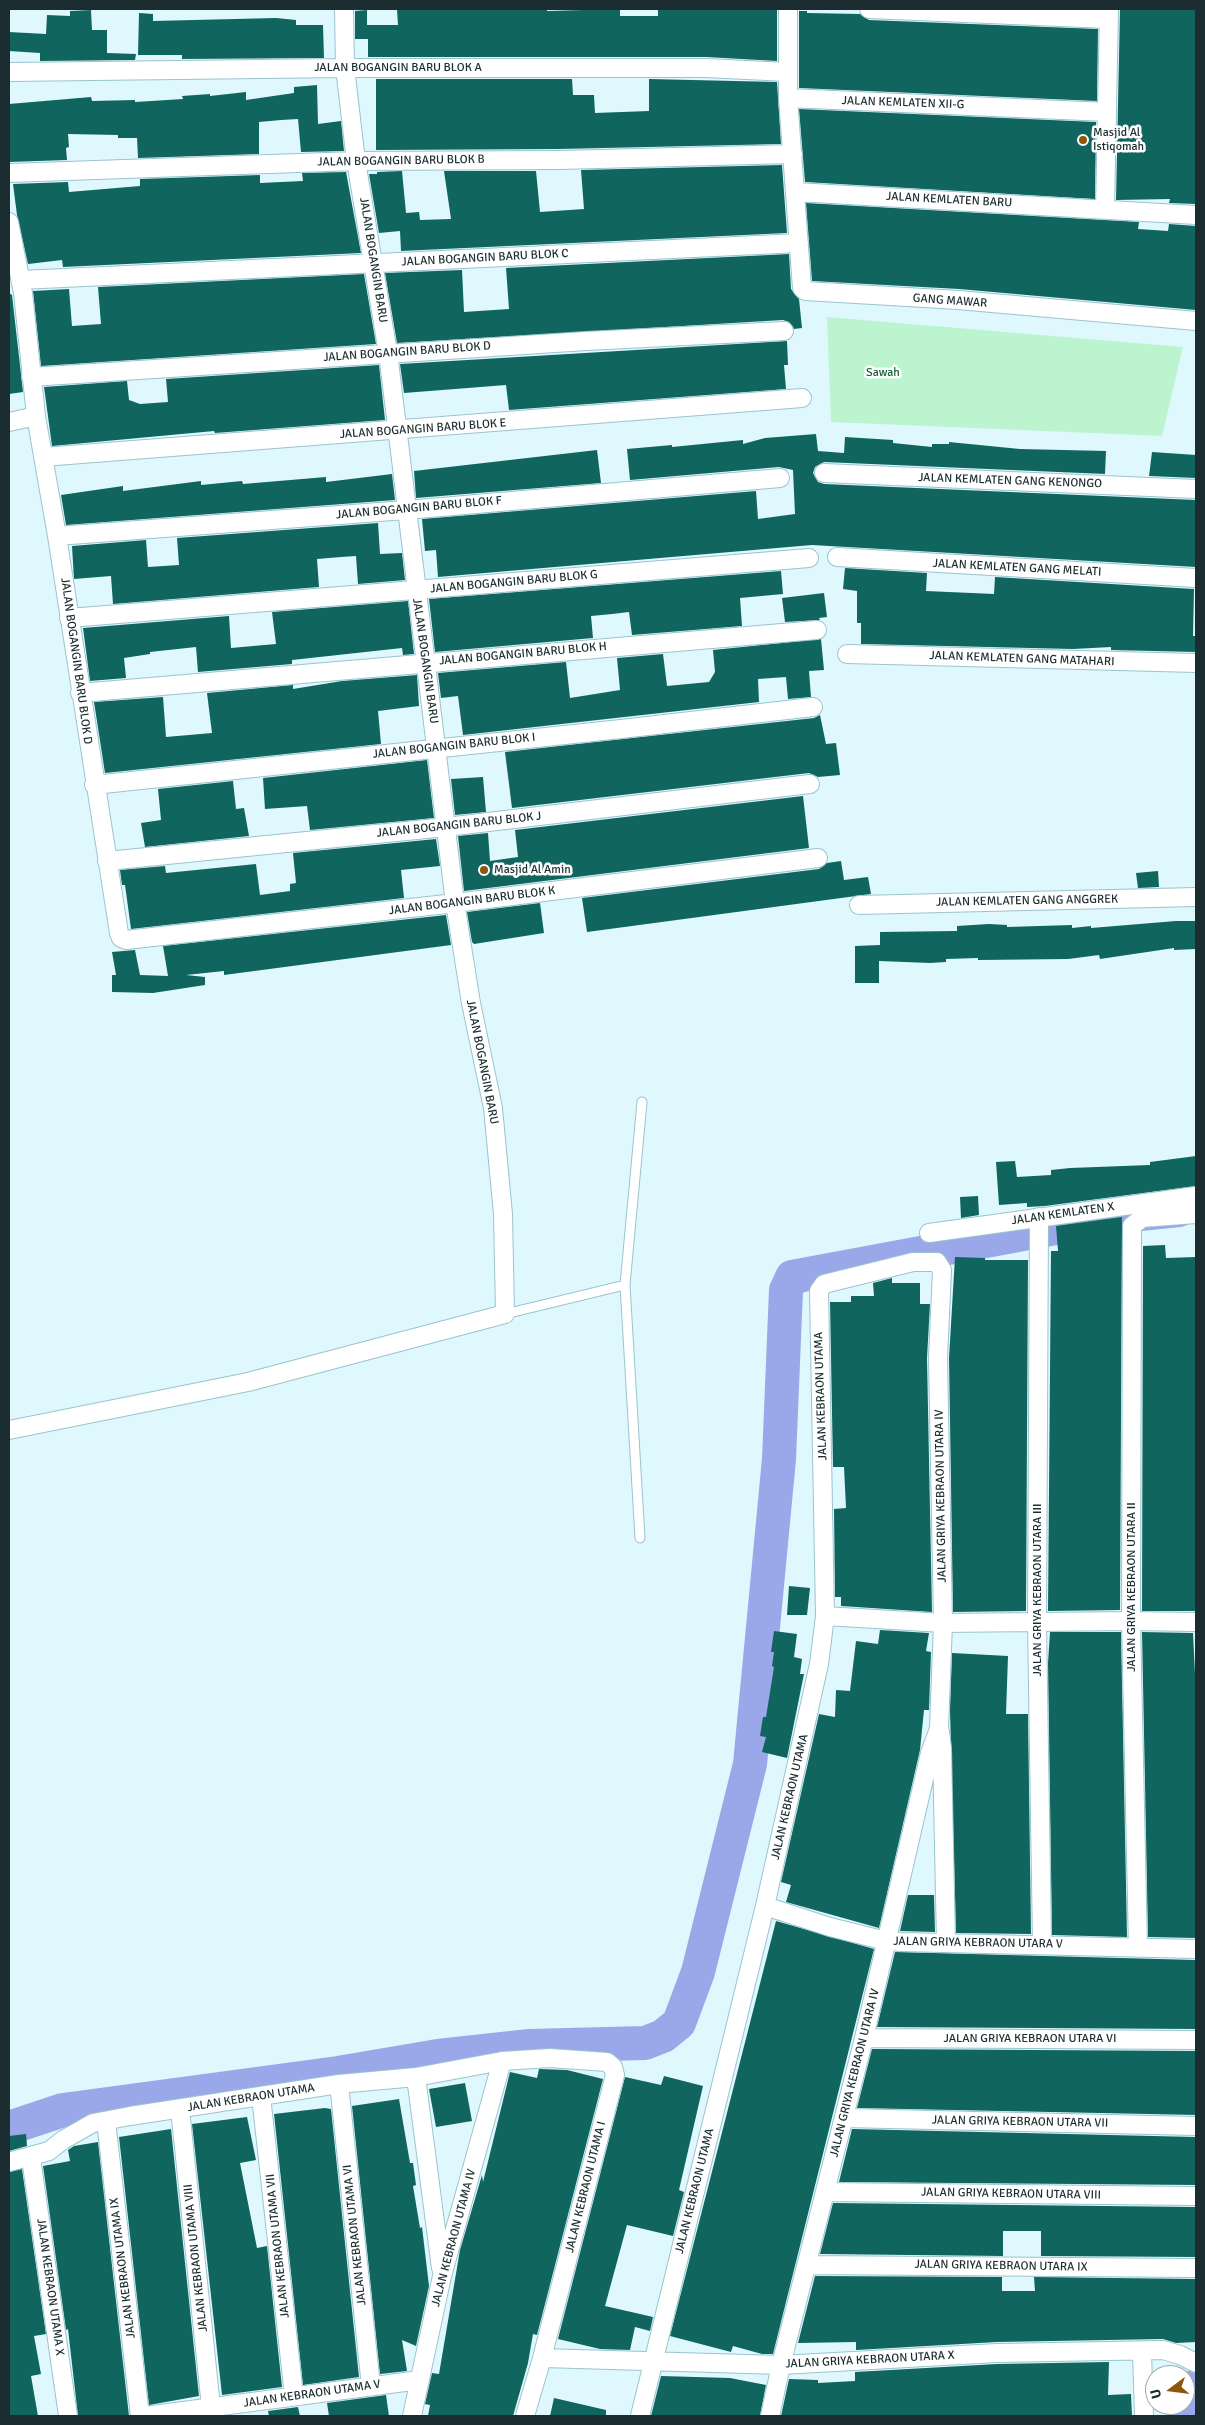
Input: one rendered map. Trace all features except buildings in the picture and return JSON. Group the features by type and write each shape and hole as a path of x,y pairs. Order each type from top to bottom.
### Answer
{"street":[{"name":"JALAN BOGANGIN BARU","path":"344,9 345,68 356,161 388,353 415,590 438,748 455,903 471,1003 493,1108 503,1214 505,1314"},
{"path":"788,9 788,98 796,192"},
{"path":"869,9 1109,14 1108,112 1104,209"},
{"name":"JALAN BOGANGIN BARU BLOK A","path":"9,72 345,68 706,68 787,72"},
{"name":"JALAN KEMLATEN XII-G","path":"788,98 1108,112"},
{"name":"JALAN BOGANGIN BARU BLOK B","path":"9,173 356,161 559,160 793,154"},
{"name":"JALAN KEMLATEN BARU","path":"796,192 1196,216"},
{"name":"GANG MAWAR","path":"796,192 802,288 810,293 958,300 1196,321"},
{"path":"9,222 18,290"},
{"name":"JALAN BOGANGIN BARU BLOK C","path":"18,290 374,264 799,243"},
{"name":"JALAN BOGANGIN BARU BLOK D","path":"18,290 94,785 119,933 121,938 126,940"},
{"name":"JALAN BOGANGIN BARU BLOK D","path":"31,377 388,353 784,331"},
{"name":"JALAN BOGANGIN BARU BLOK E","path":"43,457 802,398"},
{"path":"9,422 36,416"},
{"name":"JALAN KEMLATEN GANG KENONGO","path":"824,473 1196,489"},
{"name":"JALAN BOGANGIN BARU BLOK F","path":"57,536 406,510 780,478"},
{"name":"JALAN KEMLATEN GANG MELATI","path":"837,557 1196,578"},
{"name":"JALAN BOGANGIN BARU BLOK G","path":"69,618 809,558"},
{"name":"JALAN BOGANGIN BARU BLOK H","path":"80,693 817,630"},
{"name":"JALAN KEMLATEN GANG MATAHARI","path":"847,654 1196,664"},
{"name":"JALAN BOGANGIN BARU BLOK I","path":"94,785 814,707"},
{"name":"JALAN BOGANGIN BARU BLOK J","path":"107,861 446,826 810,784"},
{"name":"JALAN BOGANGIN BARU BLOK K","path":"126,940 455,903 818,858"},
{"name":"JALAN KEMLATEN GANG ANGGREK","path":"859,905 1196,898"},
{"name":"JALAN KEMLATEN X","path":"929,1233 1196,1196"},
{"name":"JALAN GRIYA KEBRAON UTARA II","path":"1138,1948 1131,1621 1132,1226 1142,1218 1196,1214"},
{"name":"JALAN GRIYA KEBRAON UTARA III","path":"1039,1217 1036,1623 1042,1944"},
{"name":"JALAN KEBRAON UTAMA","path":"640,2416 765,1906 816,1683 825,1616 819,1291 824,1284 905,1264 936,1262 939,1264"},
{"name":"JALAN GRIYA KEBRAON UTARA IV","path":"939,1264 942,1270 938,1358 943,1624 939,1729 942,1748 946,1943"},
{"path":"9,1430 248,1382 505,1314"},
{"path":"825,1616 943,1624 1131,1621 1196,1622"},
{"name":"JALAN GRIYA KEBRAON UTARA IV","path":"770,2416 806,2264 845,2118 930,1753 939,1729"},
{"name":"JALAN GRIYA KEBRAON UTARA V","path":"765,1906 830,1927 887,1941 1196,1949"},
{"name":"JALAN GRIYA KEBRAON UTARA VI","path":"864,2038 1196,2040"},
{"name":"JALAN KEBRAON UTAMA I","path":"502,2061 550,2058 607,2062 613,2068 615,2075 542,2358 525,2416"},
{"name":"JALAN KEBRAON UTAMA","path":"9,2162 31,2158 49,2151 63,2140 93,2123 339,2084 416,2077 502,2061"},
{"name":"JALAN KEBRAON UTAMA IV","path":"412,2416 442,2276 502,2061"},
{"path":"416,2077 442,2276"},
{"name":"JALAN KEBRAON UTAMA VI","path":"339,2084 371,2386"},
{"name":"JALAN KEBRAON UTAMA VII","path":"262,2096 294,2396"},
{"name":"JALAN KEBRAON UTAMA VIII","path":"180,2109 211,2407"},
{"name":"JALAN GRIYA KEBRAON UTARA VII","path":"845,2118 1196,2126"},
{"name":"JALAN KEBRAON UTAMA IX","path":"106,2121 140,2416"},
{"name":"JALAN KEBRAON UTAMA X","path":"31,2158 68,2416"},
{"name":"JALAN GRIYA KEBRAON UTARA VIII","path":"825,2192 1196,2196"},
{"name":"JALAN GRIYA KEBRAON UTARA IX","path":"806,2264 1196,2268"},
{"name":"JALAN GRIYA KEBRAON UTARA X","path":"542,2358 781,2364 997,2353 1142,2352 1163,2350 1196,2362"},
{"path":"1142,2352 1144,2416"},
{"name":"JALAN KEBRAON UTAMA V","path":"145,2416 420,2380"}],"lane":[{"path":"640,1538 625,1285 642,1102"},
{"path":"505,1314 625,1285"}],"green space":[{"name":"Sawah","path":"827,317 1183,347 1162,436 831,422"}],"waterway":[{"path":"9,2128 63,2110 338,2073 438,2056 530,2046 645,2043 663,2036 679,2023 698,1972 750,1764 779,1459 786,1290 792,1277 1120,1216 1179,1210"},
{"path":"1184,2416 1196,2386"}],"place":[{"name":"Masjid Al Istiqomah","path":"1083,140"},
{"name":"Masjid Al Amin","path":"484,870"}]}
